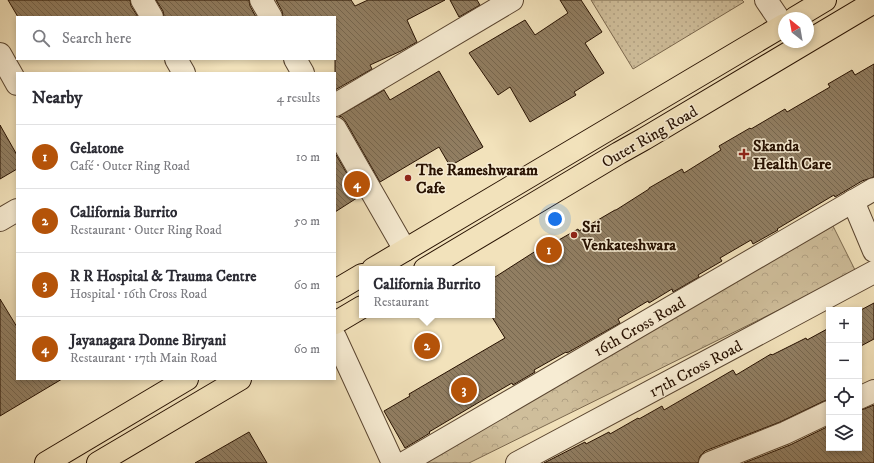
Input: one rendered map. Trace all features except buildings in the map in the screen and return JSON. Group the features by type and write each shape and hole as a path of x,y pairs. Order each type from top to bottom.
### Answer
{"highway":[{"name":"Outer Ring Road","path":"806,12 826,0"},
{"name":"Outer Ring Road","path":"430,266 874,2"},
{"name":"Outer Ring Road","path":"378,266 778,28"},
{"path":"336,290 359,277"},
{"path":"336,322 359,309"},
{"path":"46,463 185,380"},
{"path":"98,463 238,380"}],"street":[{"path":"142,0 151,16"},
{"path":"261,0 270,16"},
{"path":"336,104 512,0"},
{"path":"766,0 778,13"},
{"path":"0,54 16,82"},
{"path":"177,60 183,72"},
{"path":"296,60 302,72"},
{"path":"336,130 405,250"},
{"name":"16th Cross Road","path":"404,463 874,189"},
{"path":"853,201 874,251"},
{"path":"0,220 16,211"},
{"name":"17th Cross Road","path":"517,463 874,272"},
{"path":"336,339 393,463"},
{"path":"862,397 874,391"},
{"path":"710,463 785,433 826,413"}],"green space":[{"path":"591,0 742,0 744,2 633,69"},
{"path":"833,226 856,272 469,463 421,463"}],"place":[{"name":"Skanda Health Care","path":"744,154"},
{"name":"The Rameshwaram Cafe","path":"408,178"},
{"name":"Jayanagara Donne Biryani","path":"357,184"},
{"name":"Sri Venkateshwara","path":"574,235"},
{"name":"Gelatone","path":"549,250"},
{"name":"California Burrito","path":"427,346"},
{"name":"R R Hospital & Trauma Centre","path":"464,390"}]}
